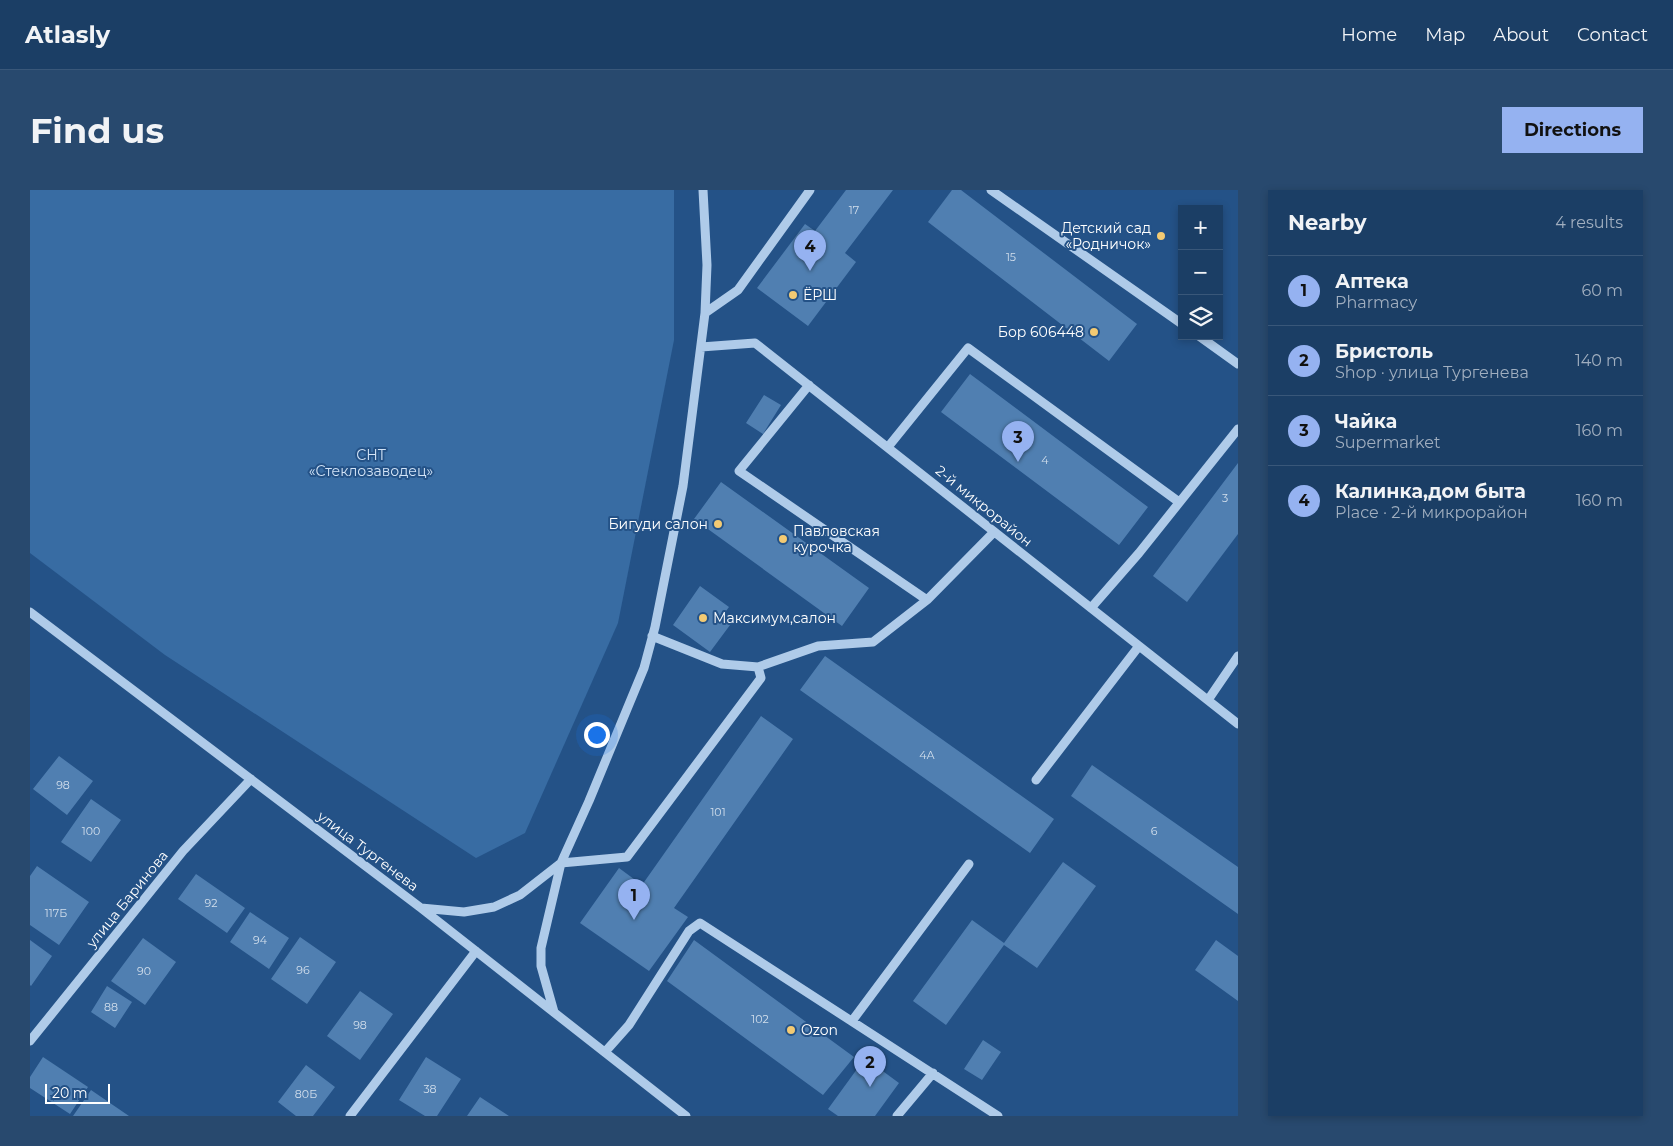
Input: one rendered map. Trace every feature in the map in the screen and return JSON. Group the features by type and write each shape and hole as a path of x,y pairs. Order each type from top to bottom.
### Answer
{"street":[{"path":"554,1012 541,966 541,948 561,863 644,668 683,486 705,313 707,265 704,190"},
{"path":"705,313 738,290 810,190"},
{"path":"991,190 1178,321"},
{"path":"1205,340 1238,364"},
{"name":"2-й микрорайон","path":"702,347 755,343 1238,724"},
{"path":"888,447 968,348 1179,502"},
{"path":"809,385 739,471 927,600"},
{"path":"1091,608 1139,553 1238,429"},
{"path":"652,636 722,664 758,667 818,646 873,642 927,600 994,532"},
{"name":"улица Тургенева","path":"30,612 421,908 686,1116"},
{"path":"1036,780 1139,646"},
{"path":"1208,700 1238,656"},
{"path":"421,908 464,912 494,907 520,895 561,863 627,857 761,678 758,667"},
{"name":"улица Баринова","path":"30,1041 183,851 251,779"},
{"path":"852,1021 969,864"},
{"path":"605,1052 629,1025 689,930 700,923 998,1116"},
{"path":"350,1116 476,951"},
{"path":"897,1116 933,1074"}],"green space":[{"name":"СНТ «Стеклозаводец»","path":"30,190 674,190 674,340 618,623 525,833 476,858 165,655 30,553"}],"building":[{"path":"846,190 893,190 845,253 856,262 808,326 757,288 805,224 815,231"},
{"path":"952,190 961,190 1137,324 1109,361 928,222"},
{"path":"970,374 1148,507 1119,545 941,412"},
{"path":"764,395 781,405 763,434 746,423"},
{"path":"1238,463 1238,534 1187,602 1153,576"},
{"path":"721,482 869,588 842,626 694,519"},
{"name":"Максимум,салон","path":"700,586 729,607 723,615 733,621 710,652 673,625"},
{"path":"825,656 1054,819 1030,853 800,690"},
{"path":"761,716 793,739 674,908 688,917 649,971 580,923 619,868 642,885"},
{"path":"59,756 93,781 67,815 33,789"},
{"path":"1092,765 1238,867 1238,914 1071,796"},
{"path":"91,799 121,820 91,862 61,842"},
{"path":"1063,862 1096,886 1037,968 1004,945 946,1025 913,1001 972,920 1004,943"},
{"path":"37,866 89,902 59,945 30,925 30,876"},
{"path":"196,874 245,908 227,933 178,899"},
{"path":"250,912 289,938 269,969 230,942"},
{"path":"300,937 336,962 307,1004 271,979"},
{"path":"143,938 176,962 145,1005 111,981"},
{"path":"30,940 52,956 31,986 30,985"},
{"path":"694,940 854,1057 823,1095 667,981"},
{"path":"1216,940 1238,956 1238,1001 1195,970"},
{"path":"107,986 132,1002 115,1028 91,1012"},
{"path":"360,991 393,1014 360,1060 327,1036"},
{"path":"983,1040 1001,1052 982,1080 964,1069"},
{"path":"43,1057 88,1087 70,1114 30,1088 30,1077"},
{"path":"426,1057 461,1079 437,1116 425,1116 399,1100"},
{"path":"865,1058 899,1083 875,1116 838,1116 828,1109"},
{"path":"306,1065 335,1087 313,1116 296,1116 278,1102"},
{"path":"91,1090 129,1116 73,1116"},
{"path":"480,1097 509,1116 467,1116"}],"place":[{"name":"Детский сад «Родничок»","path":"1161,236"},
{"name":"Калинка,дом быта","path":"810,271"},
{"name":"ЁРШ","path":"793,295"},
{"name":"Бор 606448","path":"1094,332"},
{"name":"Чайка","path":"1018,462"},
{"name":"Бигуди салон","path":"718,524"},
{"name":"Павловская курочка","path":"783,539"},
{"name":"Максимум,салон","path":"703,618"},
{"name":"Аптека","path":"634,920"},
{"name":"Ozon","path":"791,1030"},
{"name":"Бристоль","path":"870,1087"}]}
